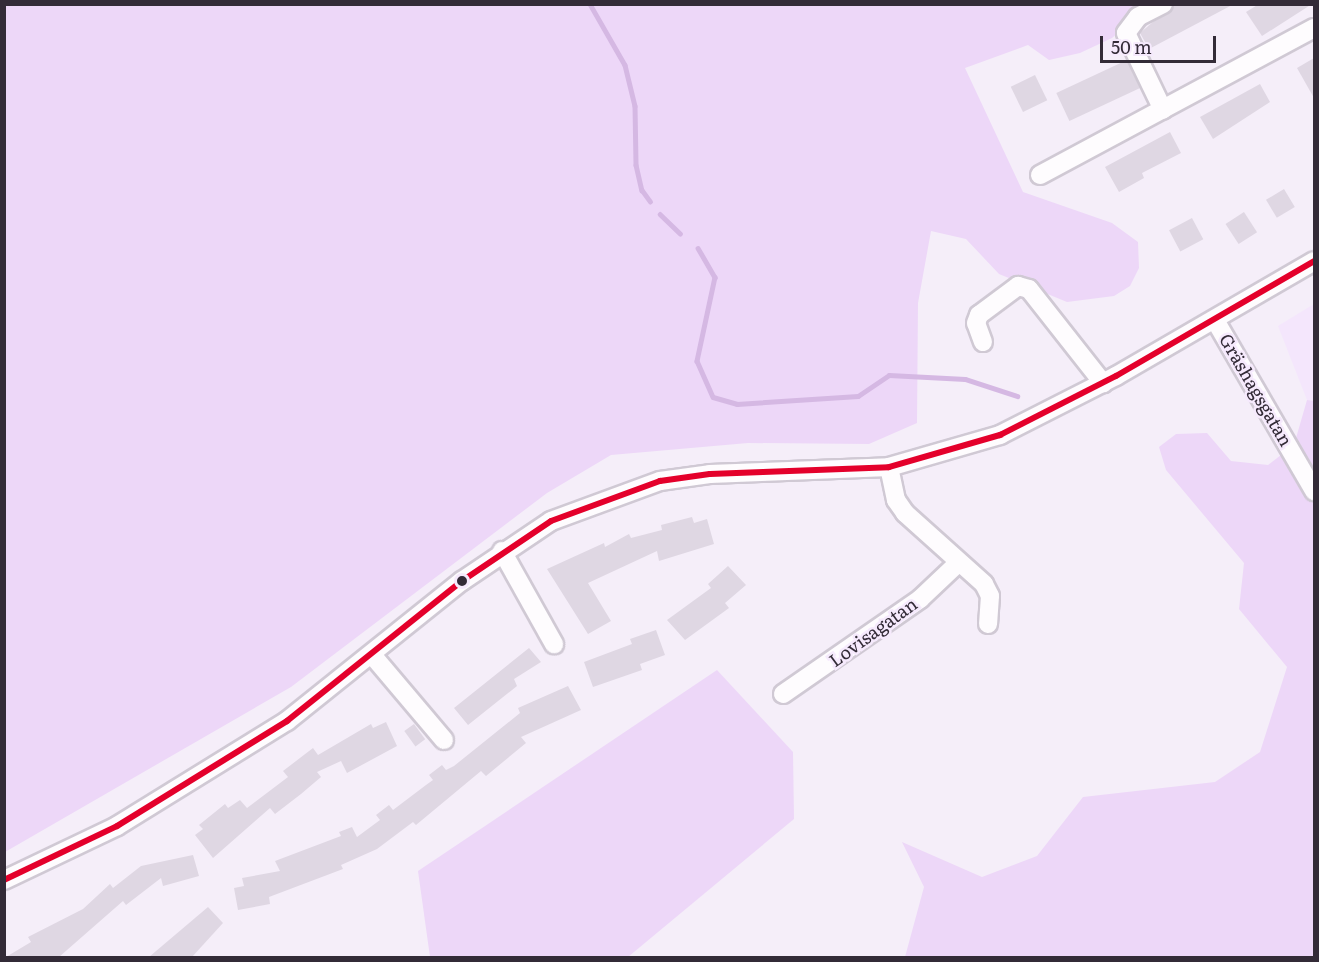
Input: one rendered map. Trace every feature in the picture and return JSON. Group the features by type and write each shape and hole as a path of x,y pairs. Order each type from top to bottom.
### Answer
{"street":[{"path":"1163,4 1138,17 1126,33 1164,110"},
{"path":"1040,175 1314,28"},
{"path":"4,880 117,826 196,780 287,721 373,656 502,551 551,521 660,481 710,474 890,475 1000,435 1103,383 1314,261"},
{"path":"983,342 976,323 979,315 1018,286 1029,289 1103,383"},
{"name":"Gräshagsgatan","path":"1215,320 1314,491"},
{"path":"890,475 905,513 957,564 984,584 990,596 988,624"},
{"path":"502,551 554,644"},
{"name":"Lovisagatan","path":"783,694 920,599 957,564"},
{"path":"373,656 444,740"}],"shaded area":[{"path":"5,5 1150,5 1112,38 1080,53 1049,60 1028,45 965,68 1023,192 1112,223 1138,242 1139,268 1130,286 1114,296 1067,302 999,274 966,239 931,231 918,303 917,423 869,444 748,443 611,455 547,493 291,687 5,852"},
{"path":"1314,304 1314,401 1307,400 1278,326"},
{"path":"1307,400 1314,401 1314,957 905,957 924,887 902,842 982,877 1037,856 1083,797 1215,782 1260,752 1287,667 1239,609 1244,563 1166,470 1159,447 1176,434 1207,433 1231,461 1268,465 1294,445"},
{"path":"717,670 793,752 794,819 628,957 430,957 418,871"}],"building":[{"path":"1174,4 1234,4 1149,49 1140,33"},
{"path":"1259,4 1312,4 1262,36 1246,12"},
{"path":"1314,58 1314,98 1297,68"},
{"path":"1127,60 1140,88 1069,121 1056,93"},
{"path":"1035,75 1047,100 1023,112 1011,87"},
{"path":"1260,84 1270,102 1213,139 1200,117"},
{"path":"1170,132 1181,153 1142,173 1144,178 1119,192 1105,167"},
{"path":"1284,189 1295,207 1277,218 1266,200"},
{"path":"1244,212 1257,232 1239,244 1226,224"},
{"path":"1192,218 1203,239 1180,251 1169,230"},
{"path":"692,517 694,523 707,519 714,544 659,561 657,551 588,583 611,621 588,634 547,569 604,543 605,547 629,534 631,538 662,530 661,525"},
{"path":"728,566 746,585 725,603 729,608 685,640 667,620 711,588 708,584"},
{"path":"656,630 665,655 640,664 642,670 593,687 584,662 632,644 630,639"},
{"path":"529,648 541,662 514,679 517,686 468,725 454,708"},
{"path":"568,686 581,710 521,737 526,743 486,776 481,771 416,825 413,822 377,849 341,865 343,869 269,897 270,904 238,910 234,888 244,886 242,878 280,871 275,861 341,836 339,832 352,827 357,837 380,820 376,815 389,805 393,810 433,780 429,775 442,765 446,770 454,766 520,713 518,708"},
{"path":"386,722 397,746 347,773 341,761 317,772 321,777 301,794 275,814 270,808 213,858 195,835 203,829 199,825 225,804 228,808 240,800 247,808 288,777 283,771 313,748 318,755 371,724 373,728"},
{"path":"414,724 425,739 415,746 404,731"},
{"path":"193,855 199,876 163,886 161,878 126,905 123,901 59,957 6,957 31,942 28,937 83,909 110,884 113,888 141,866"},
{"path":"208,907 223,923 192,957 149,957"}],"waterway":[{"path":"590,4 625,65 635,106 636,165 642,190 650,201"},
{"path":"660,214 680,233"},
{"path":"698,248 715,277 697,361 713,397 737,404 858,396 889,375 965,379 1017,396"}],"transit line":[{"path":"4,880 117,826 287,721 462,581 551,521 660,481 710,474 889,467 1000,435 1116,376 1314,261"}]}
